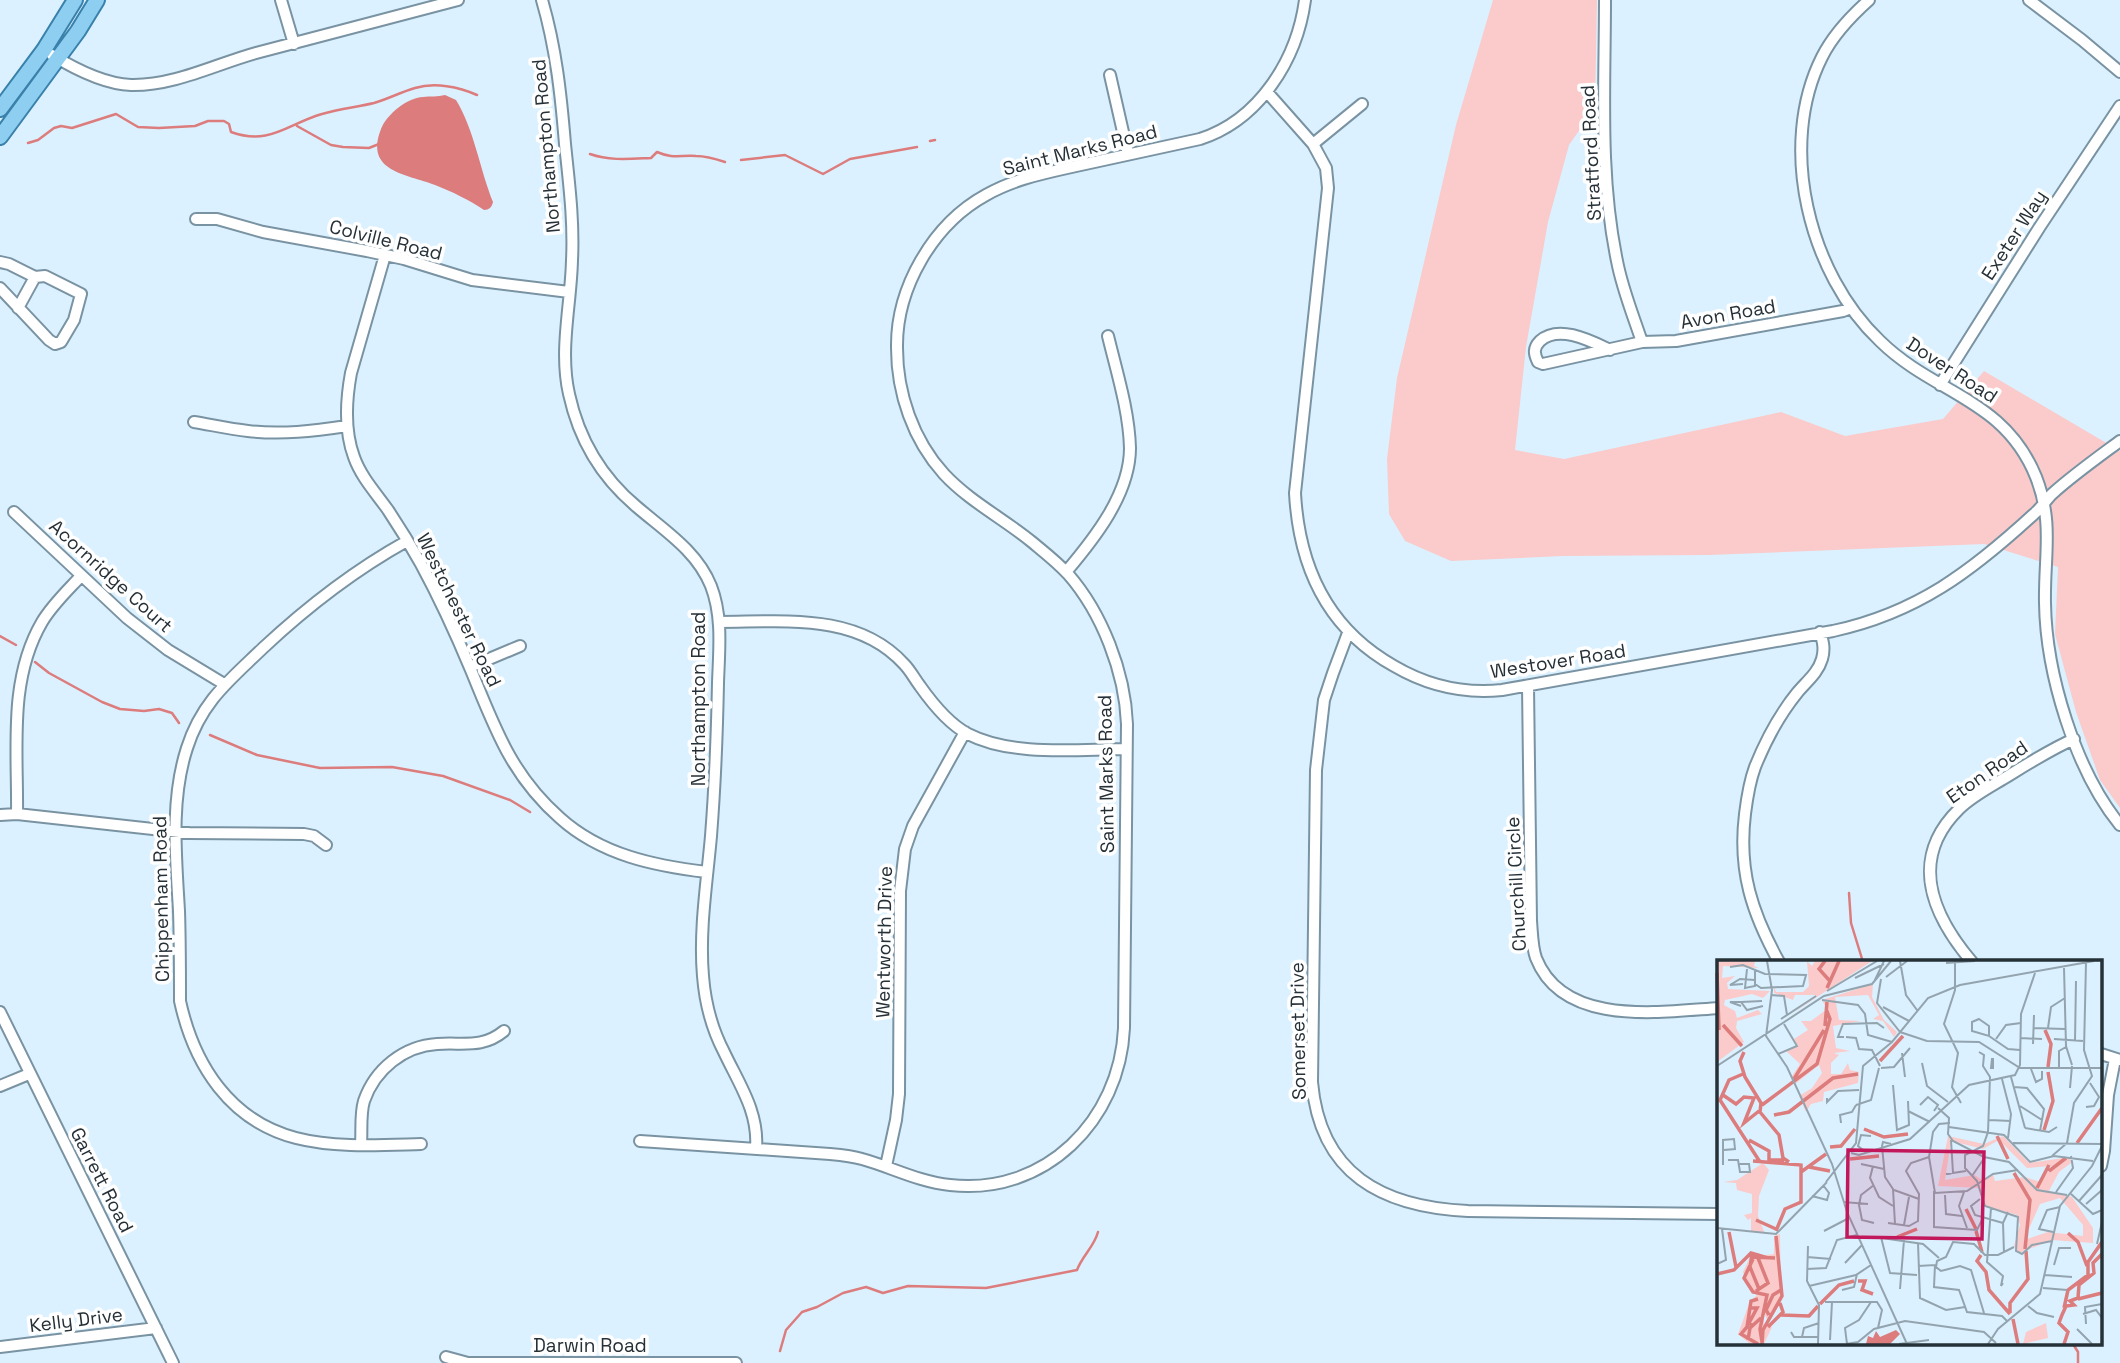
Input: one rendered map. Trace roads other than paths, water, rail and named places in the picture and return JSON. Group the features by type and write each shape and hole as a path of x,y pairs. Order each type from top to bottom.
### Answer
{"main road":[{"path":"0,109 44,50 75,0"},
{"path":"0,137 78,32 97,0"}],"street":[{"path":"281,0 294,44"},
{"path":"44,50 102,79 141,85 164,81 428,4 458,0"},
{"name":"Northampton Road","path":"542,0 556,56 572,212 572,264 565,354 574,416 595,462 618,490 678,541 700,565 712,589 719,622 717,748 702,961 707,1002 723,1051 751,1109 756,1127 756,1149"},
{"path":"1267,92 1298,33 1305,0"},
{"name":"Stratford Road","path":"1605,0 1605,155 1608,205 1619,271 1642,342"},
{"name":"Dover Road","path":"1869,0 1844,25 1822,57 1808,95 1802,139 1802,169 1817,243 1833,279 1852,308 1879,340 1902,361 1940,386 1976,404 2005,428 2028,461 2044,503 2048,533 2045,596 2048,644 2054,677 2074,739 2098,794 2120,825"},
{"path":"2029,0 2120,72"},
{"path":"1110,75 1128,154"},
{"name":"Westover Road","path":"1267,92 1313,145 1325,169 1328,187 1297,471 1297,515 1302,539 1320,592 1349,633 1365,648 1407,674 1432,683 1475,692 1528,686 1843,629 1882,617 1949,584 1989,554 2051,495 2120,441"},
{"name":"Saint Marks Road","path":"640,1141 830,1154 860,1158 919,1179 951,1185 992,1184 1017,1177 1053,1159 1068,1148 1095,1120 1105,1102 1121,1059 1124,1036 1126,704 1116,665 1097,618 1066,572 945,474 925,448 910,417 900,386 897,341 900,317 916,268 931,244 947,225 985,195 1024,178 1214,135 1242,118 1267,92"},
{"path":"1313,145 1362,104"},
{"name":"Exeter Way","path":"1940,386 2032,238 2120,106"},
{"name":"Colville Road","path":"196,219 217,219 263,232 326,242 472,279 569,292"},
{"name":"Westchester Road","path":"385,255 347,392 350,446 360,472 407,541 439,600 499,738 533,790 560,818 585,835 629,857 654,864 708,872"},
{"path":"0,262 35,277 45,276 80,293 69,331 61,342 55,344 49,340 0,288"},
{"path":"18,308 35,277"},
{"name":"Avon Road","path":"1610,350 1581,338 1555,334 1543,339 1534,351 1538,362 1543,365 1610,350 1642,342 1676,341 1852,308"},
{"path":"1066,572 1093,541 1106,519 1127,467 1130,449 1127,422 1108,336"},
{"path":"194,422 274,433 347,426"},
{"name":"Acornridge Court","path":"14,512 127,618 224,684"},
{"name":"Chippenham Road","path":"407,541 342,580 285,627 224,684 199,720 187,749 179,789 176,832 180,1002 189,1036 211,1080 229,1100 252,1118 273,1130 296,1138 318,1142 421,1144"},
{"path":"17,814 18,706 24,663 42,622 81,576"},
{"path":"719,622 826,624 864,634 905,664 929,699 965,732 989,742 1021,748 1126,749"},
{"path":"1778,960 1752,900 1743,864 1742,835 1747,793 1756,765 1779,721 1796,694 1819,666 1824,648 1820,632"},
{"name":"Somerset Drive","path":"1349,633 1324,701 1314,790 1312,1082 1318,1115 1334,1151 1349,1170 1368,1185 1393,1198 1431,1209 1717,1214"},
{"path":"470,667 520,646"},
{"name":"Churchill Circle","path":"1528,686 1531,920 1535,956 1547,980 1569,998 1594,1008 1630,1011 1717,1008"},
{"name":"Wentworth Drive","path":"886,1166 899,1094 900,891 905,849 913,826 965,732"},
{"name":"Eton Road","path":"1970,960 1952,936 1932,895 1928,874 1938,836 1950,818 1972,799 2031,761 2074,739"},
{"path":"0,815 17,814 176,832 304,834 314,836 326,845"},
{"name":"Garrett Road","path":"0,1012 173,1363"},
{"path":"361,1144 365,1099 384,1069 401,1054 420,1046 484,1043 504,1031"},
{"path":"2102,1161 2108,1095 2118,1059"},
{"path":"0,1086 29,1074"},
{"name":"Kelly Drive","path":"0,1347 156,1328"},
{"name":"Darwin Road","path":"446,1357 468,1363 736,1363"}],"waterway":[{"path":"28,143 38,140 54,128 72,128 116,114 138,127 195,126 208,121 224,121 229,124 231,132 257,136 278,132 322,114 374,103 423,86 447,86 477,95"},
{"path":"297,126 331,145 369,148 379,144"},
{"path":"930,141 935,140"},
{"path":"741,160 785,155 823,174 850,159 917,147"},
{"path":"590,154 627,159 651,158 657,152 725,162"},
{"path":"0,636 16,645"},
{"path":"35,662 49,673 102,702 120,709 159,709 172,713 179,723"},
{"path":"210,735 257,755 320,768 392,767 443,776 510,800 530,812"},
{"path":"1849,893 1851,923 1862,960"},
{"path":"780,1351 786,1330 802,1312 843,1293 866,1287 883,1293 908,1286 986,1288 1077,1270 1098,1232"},
{"path":"2074,1346 2078,1352 2078,1363"}]}
